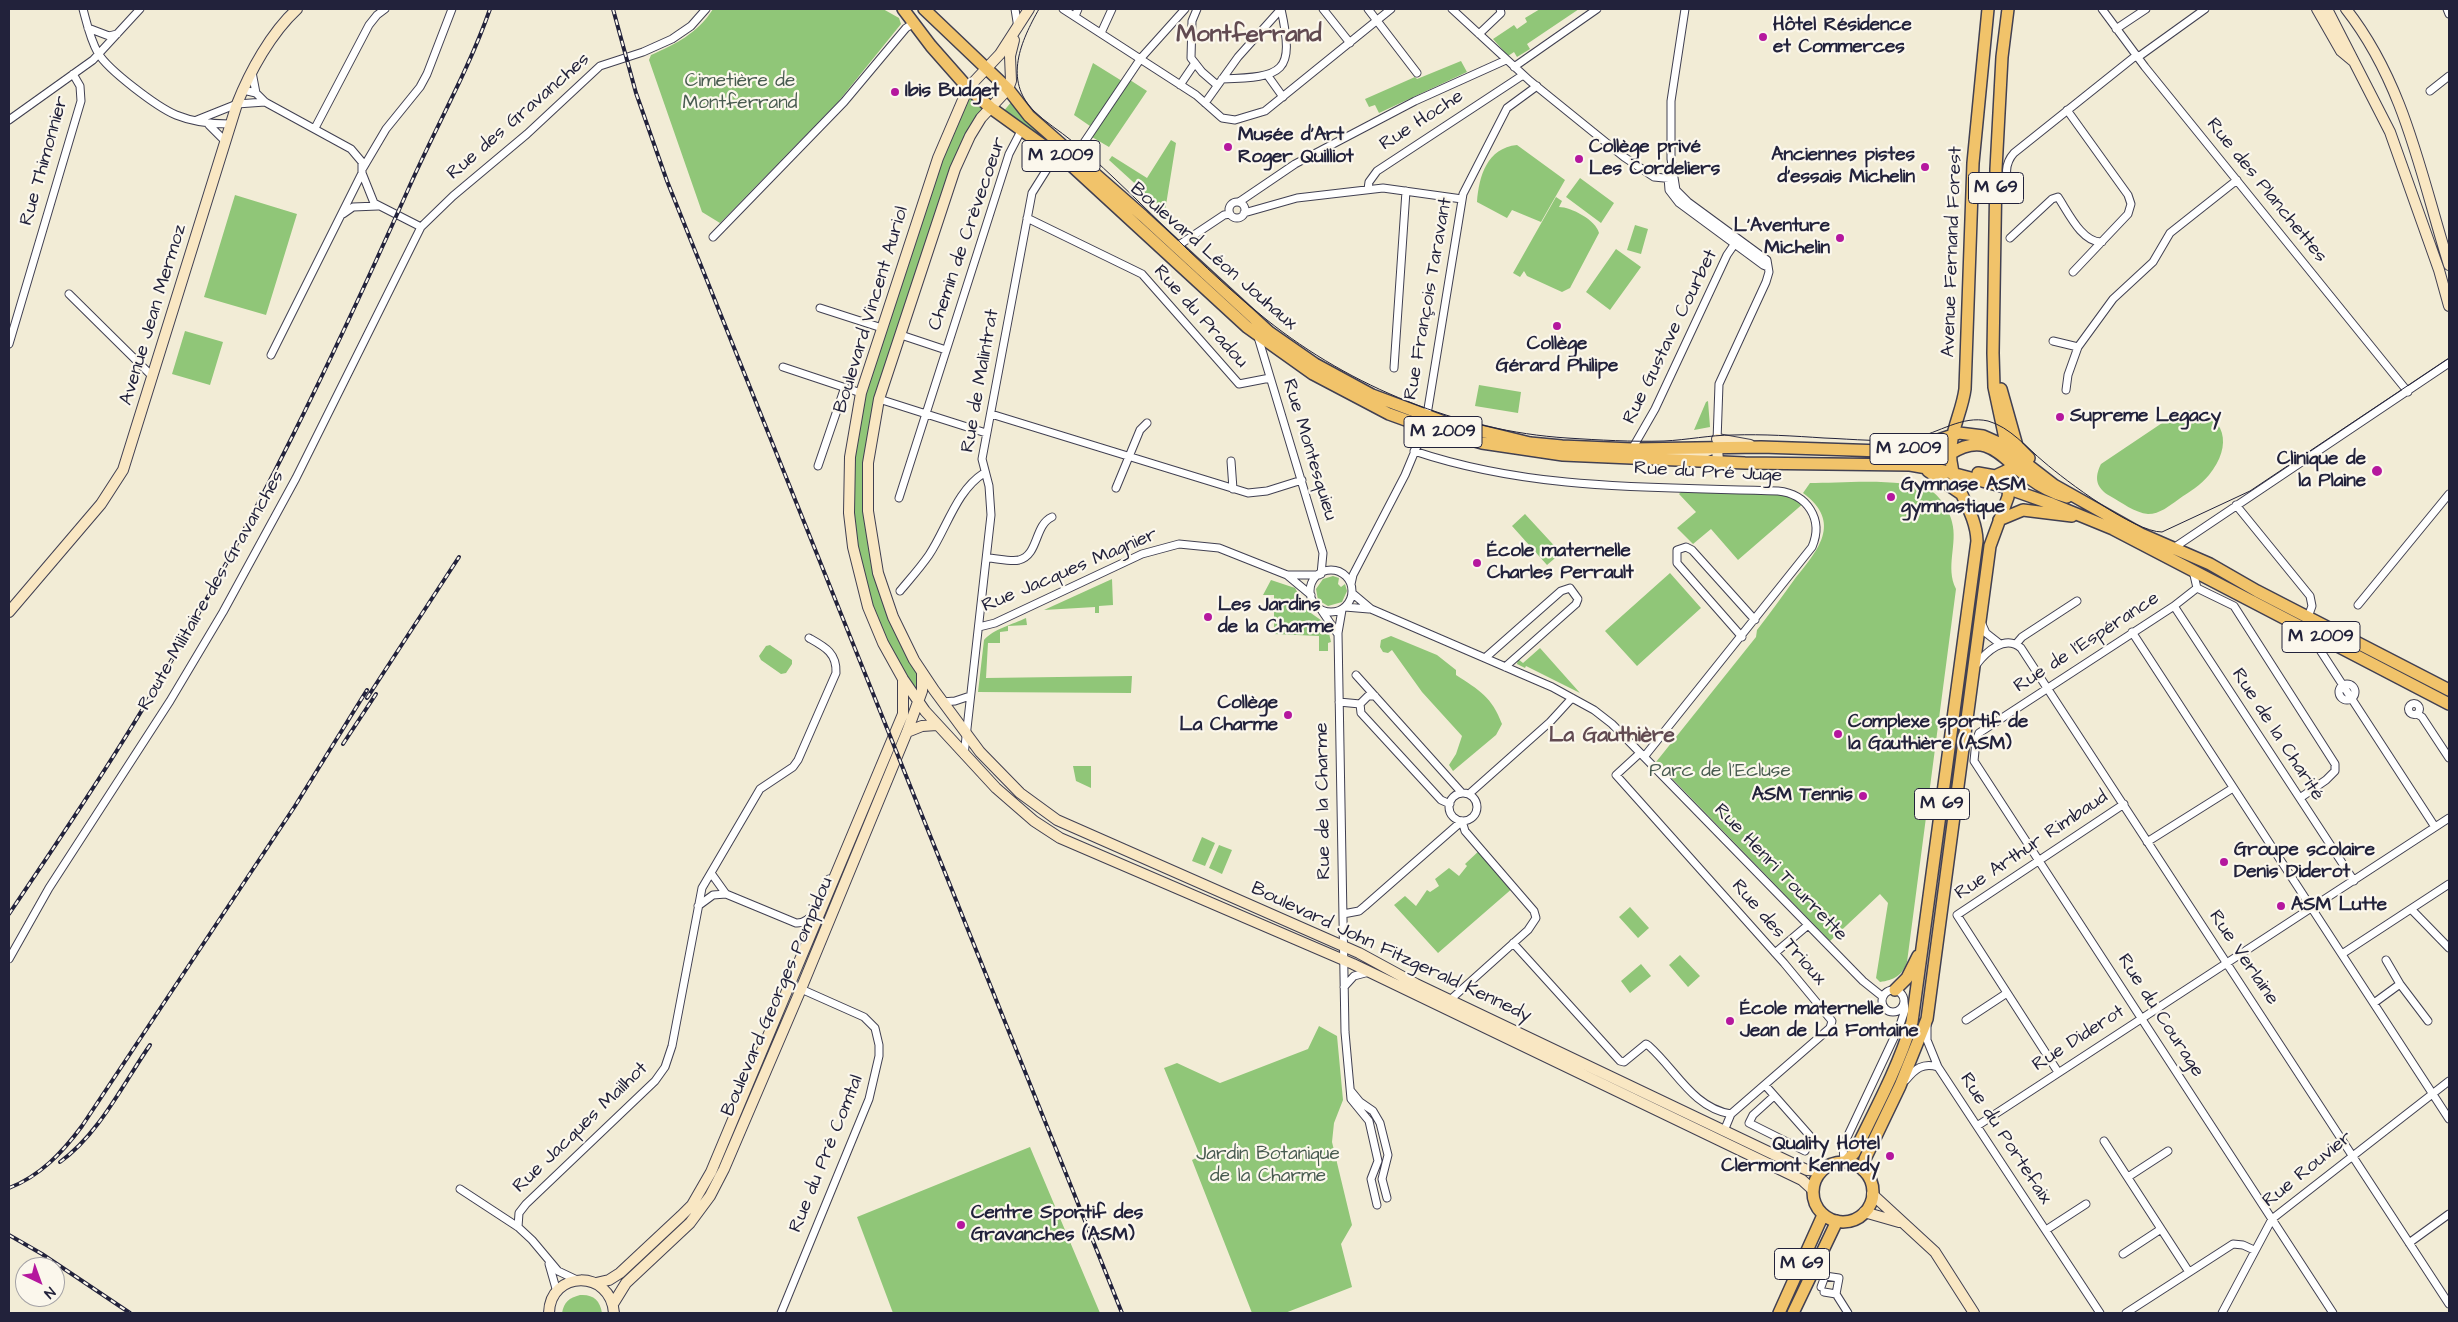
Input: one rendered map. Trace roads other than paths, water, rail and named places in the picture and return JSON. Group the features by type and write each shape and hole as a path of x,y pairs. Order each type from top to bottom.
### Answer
{"main road":[{"name":"Avenue Jean Mermoz","path":"9,612 113,488 130,453 229,124 242,90 252,72 270,44 297,9"},
{"name":"M 2009","path":"902,9 968,88 995,111"},
{"name":"M 2009","path":"924,9 984,65"},
{"path":"984,65 1018,28 1029,9"},
{"name":"Avenue Fernand Forest","path":"1952,435 1963,404 1965,389 1973,162 1988,9"},
{"name":"M 69","path":"1863,1170 1865,1159 1900,1086 1927,1019 1992,537 2010,489 2010,465 1996,403 1993,368 1996,169 2002,57 2008,9"},
{"path":"2317,9 2341,51 2356,62"},
{"path":"2327,9 2356,62 2396,145 2449,306"},
{"path":"2346,9 2366,35 2392,86 2414,146 2449,265"},
{"path":"995,111 1011,81 1010,56 1018,28"},
{"name":"Boulevard Vincent Auriol","path":"964,755 918,702 903,680 874,623 863,591 852,547 848,483 852,437 861,392 938,158 968,88 984,65"},
{"name":"Boulevard Léon Jouhaux","path":"984,65 1008,89 1029,116 1070,158 1176,262 1257,336 1334,387 1389,414 1530,443 1632,449 1717,443 1760,447 1905,450 1952,435"},
{"name":"Boulevard Vincent Auriol","path":"966,735 922,673 907,647 890,610 878,573 871,537 867,482 870,445 879,399 955,169 970,136 995,111"},
{"name":"Boulevard Léon Jouhaux","path":"995,111 1051,150 1070,158 1176,247 1238,306 1292,349 1348,383 1425,422 1482,443 1595,458 1665,458 1718,462 1901,464"},
{"path":"1155,242 1176,247 1174,252 1176,262"},
{"path":"1993,368 2018,447 2040,468 2052,483"},
{"name":"M 2009","path":"1952,435 1974,434 1996,441 2052,483 2167,551 2192,571 2449,704"},
{"name":"M 69","path":"1845,1162 1854,1154 1904,1046 1916,996 1977,542 1974,520 1962,495 1952,464 1952,435"},
{"path":"1717,443 1718,462"},
{"name":"Boulevard Léon Jouhaux","path":"1665,458 1672,455 1700,454 1717,443"},
{"path":"1952,464 1968,445 1978,444 1992,448 2010,465 2053,493 2081,500"},
{"path":"1901,464 1926,461 1952,464 1992,476 2010,465"},
{"name":"M 2009","path":"1901,464 1920,466 1952,464 2167,551 2193,556 2449,690"},
{"path":"1920,466 1962,495"},
{"path":"1999,520 2023,510 2082,516"},
{"name":"Boulevard Georges Pompidou","path":"614,1308 626,1283 690,1223 710,1196 724,1169 802,989 907,732 918,702 922,673"},
{"name":"Boulevard Georges Pompidou","path":"596,1284 609,1280 620,1273 681,1216 692,1205 711,1172 903,714 903,680"},
{"path":"903,714 918,702 925,700 942,702"},
{"path":"907,732 922,726 937,725"},
{"name":"Boulevard John Fitzgerald Kennedy","path":"966,735 1007,781 1057,820 1344,947 1450,1000 1807,1170 1822,1171"},
{"name":"Boulevard John Fitzgerald Kennedy","path":"964,755 1020,810 1060,838 1344,960 1802,1180 1813,1190"},
{"path":"1895,990 1907,978 1916,963 1925,928"},
{"path":"1701,1131 1718,1133 1724,1130"},
{"path":"1845,1162 1863,1170 1871,1182 1872,1194 1870,1204 1864,1212 1853,1220 1837,1221 1823,1215 1814,1199 1813,1190 1822,1171 1836,1163 1845,1162"},
{"path":"1872,1194 1902,1223 1914,1231 1934,1252 1974,1313"},
{"path":"1864,1212 1902,1223"},
{"name":"M 69","path":"1778,1313 1818,1231 1823,1215"},
{"name":"M 69","path":"1793,1313 1837,1221"},
{"path":"548,1312 557,1292 562,1286 577,1280 596,1284 609,1295 614,1308"}],"street":[{"path":"83,9 98,54 108,66 160,106 177,115 210,125 229,124"},
{"path":"9,120 98,54 140,9"},
{"path":"315,128 369,25 385,9"},
{"path":"271,355 386,129 420,87 427,74 452,9"},
{"name":"Rue des Gravanches","path":"421,227 453,196 527,134 600,66 643,52 672,39 691,26 706,9"},
{"path":"1015,9 1018,28"},
{"path":"1063,9 1076,12 1101,33 1180,85 1222,118 1235,120 1265,111 1391,9"},
{"path":"1101,33 1112,9"},
{"path":"1049,166 1070,158 1141,58 1185,9"},
{"path":"1197,9 1190,40 1191,58 1219,82 1268,76 1280,67 1288,49 1281,9"},
{"path":"1205,104 1238,57 1281,9"},
{"path":"1323,9 1350,43"},
{"path":"1368,9 1418,72"},
{"path":"1452,9 1523,75 1643,171 1654,177 1671,179"},
{"path":"1479,34 1500,13 1500,9"},
{"path":"1514,67 1597,9"},
{"path":"1685,9 1672,88 1672,195 1680,203 1767,260 1768,267 1766,282 1719,384 1717,443"},
{"name":"Rue des Planchettes","path":"2102,9 2137,56 2408,392"},
{"path":"2116,29 2146,9"},
{"path":"2012,192 2006,176 2010,158 2067,110 2137,56 2205,9"},
{"path":"2446,9 2449,14"},
{"path":"713,237 844,102 906,28 914,23"},
{"path":"88,28 109,36 117,34"},
{"path":"1230,214 1231,204 1239,202 1295,164 1415,101 1506,60"},
{"path":"1180,85 1195,63"},
{"path":"252,72 256,92 265,102 351,149 362,162 372,199 380,208"},
{"name":"Rue Thimonnier","path":"9,344 81,101 80,86 73,74"},
{"name":"Rue Hoche","path":"1368,189 1369,182 1377,171 1523,75"},
{"path":"1268,76 1283,97"},
{"path":"2430,91 2448,79"},
{"name":"Rue François Taravant","path":"1351,584 1352,575 1405,475 1425,422 1462,199 1503,115 1511,105 1537,86"},
{"path":"242,90 256,92"},
{"path":"197,120 237,104 265,102"},
{"path":"2067,110 2128,195 2131,204 2128,214 2073,272"},
{"path":"210,125 225,141"},
{"name":"Chemin de Crèvecoeur","path":"899,498 1009,154 1022,129"},
{"name":"Rue de Malintrat","path":"964,755 991,515 989,486 984,473 982,459 1032,193 1049,166 1051,150"},
{"path":"2066,390 2068,375 2078,347 2113,299 2153,262 2170,232 2237,180"},
{"path":"1176,247 1224,215 1230,214 1238,218 1244,213 1296,198 1383,188 1462,199"},
{"path":"1394,368 1406,191"},
{"path":"2010,238 2052,199 2058,198 2087,238 2095,242 2102,242"},
{"path":"1239,202 1243,205 1244,213"},
{"path":"341,216 353,207 380,208 421,227"},
{"name":"Rue du Pradou","path":"1027,218 1142,274 1238,384 1270,378"},
{"name":"Route Militaire des Gravanches","path":"9,959 49,888 149,734 223,612 296,478 421,227"},
{"name":"Rue Gustave Courbet","path":"1632,449 1670,378 1727,255 1736,241"},
{"path":"69,294 153,377"},
{"path":"820,308 882,328"},
{"name":"Chemin de Crèvecoeur","path":"904,336 946,350"},
{"name":"Rue Montesquieu","path":"1257,336 1323,553 1320,574"},
{"path":"2052,341 2078,347"},
{"path":"2167,551 2449,363"},
{"path":"783,367 861,392"},
{"path":"818,466 845,387"},
{"path":"879,399 927,413 986,434"},
{"path":"991,414 1128,458 1248,493 1267,491 1302,480"},
{"path":"1116,488 1140,430 1147,423"},
{"name":"Rue du Pré Juge","path":"1414,451 1442,461 1540,481 1778,491 1797,496 1813,512 1816,525 1815,540 1805,558 1742,637 1642,755"},
{"path":"1231,461 1233,489"},
{"path":"900,591 929,555 961,497 975,479 984,473"},
{"path":"2358,605 2449,494"},
{"path":"2236,505 2310,596 2312,606 2308,617"},
{"path":"987,558 1019,560 1027,555 1042,525 1052,517"},
{"path":"2186,539 2187,546 2193,556"},
{"name":"Rue Jacques Magnier","path":"979,627 995,623 1142,554 1179,544 1219,548 1288,575"},
{"path":"1742,637 1677,563 1677,550 1686,547 1692,550 1756,620"},
{"path":"1288,575 1320,574 1332,570 1340,572 1347,577 1351,584 1352,593 1344,608"},
{"path":"2192,571 2197,588 2234,606 2335,764 2335,771 2326,780 2300,798"},
{"path":"1311,595 1312,583 1320,574"},
{"path":"1288,575 1311,595 1316,606 1322,611 1338,634"},
{"path":"1485,658 1561,591 1570,588 1578,599 1576,604 1505,667"},
{"name":"Rue de l'Espérance","path":"1979,734 2174,606 2197,588"},
{"path":"1352,593 1371,608"},
{"path":"1976,665 1987,652 2000,644 2016,644 2022,637 2077,602"},
{"name":"Rue de la Charité","path":"2174,606 2354,881"},
{"path":"1322,611 1330,613 1344,608 1371,608"},
{"name":"Rue de la Charme","path":"1344,608 1338,634 1344,987 1351,1099 1369,1121 1378,1161 1371,1179 1376,1205"},
{"name":"Rue Henri Tourrette","path":"1371,608 1572,698 1606,719 1863,981 1883,997"},
{"path":"1980,620 1986,633 2000,644"},
{"path":"2306,629 2435,827"},
{"path":"2132,632 2449,1119"},
{"name":"Rue Jacques Mailhot","path":"518,1227 519,1213 526,1204 655,1082 665,1067 672,1046 702,888 760,789 793,767 798,760 835,675 836,663 830,650 809,638"},
{"name":"Rue Verlaine","path":"2016,644 2021,648 2147,842 2228,962 2449,1304"},
{"path":"1343,914 1359,911 1462,821 1470,819 1476,812 1477,804 1356,675"},
{"path":"942,702 955,701 970,696"},
{"path":"1360,704 1368,696 1375,696"},
{"path":"1450,1000 1513,943 1536,918 1534,911 1465,831 1462,821 1454,817 1450,804 1454,797 1466,794 1550,722 1572,698"},
{"path":"1340,702 1360,704"},
{"path":"1360,704 1361,713 1441,800 1450,804"},
{"path":"2417,714 2422,717 2449,758"},
{"name":"Rue du Courage","path":"1979,734 1976,741 1974,761 2333,1313"},
{"path":"948,738 959,740 966,735"},
{"name":"Rue des Trioux","path":"1642,755 1616,775 1775,953 1832,1021 1830,1028 1731,1114 1724,1130"},
{"path":"2147,842 2233,788"},
{"name":"Rue Arthur Rimbaud","path":"2007,993 1957,915 2124,804"},
{"name":"Rue Diderot","path":"1978,1126 2449,818"},
{"path":"698,906 713,895 726,894 787,920 800,923 813,914 829,878 844,858"},
{"path":"711,873 726,894"},
{"path":"2342,954 2449,884"},
{"path":"2411,909 2449,948"},
{"path":"1775,953 1808,925"},
{"path":"1513,943 1620,1061 1624,1062 1646,1044 1699,1100 1721,1112 1731,1114"},
{"path":"2386,960 2400,984 2428,1022"},
{"path":"1344,987 1354,976 1369,972"},
{"path":"2374,1003 2400,984"},
{"name":"Rue du Pré Comtal","path":"781,1313 869,1099 879,1056 879,1044 875,1028 864,1017 802,989"},
{"path":"1845,1162 1843,1146 1900,1025 1905,1010 1904,1002 1902,996 1895,990 1888,992 1883,997 1882,1004 1890,1011 1899,1010 1904,1002"},
{"path":"1966,1020 2007,993 2058,1072"},
{"name":"Rue du Portefaix","path":"1927,1019 1927,1040 1938,1067 2100,1313"},
{"name":"Rue du Portefaix","path":"1900,1086 1915,1070 1925,1065 1938,1067"},
{"name":"Rue Rouvier","path":"2222,1313 2272,1219 2449,1081"},
{"path":"1764,1085 1774,1096 1810,1136 1810,1141 1805,1151 1749,1123 1753,1115 1774,1096"},
{"path":"1350,1088 1360,1102 1374,1111 1380,1123 1388,1155 1382,1179 1386,1198"},
{"path":"2104,1141 2189,1272"},
{"path":"2128,1177 2168,1151"},
{"path":"460,1189 518,1227 532,1240 558,1271 577,1280"},
{"name":"Rue du Portefaix","path":"2046,1230 2086,1204"},
{"path":"2409,1243 2449,1214"},
{"path":"2123,1254 2160,1229"},
{"path":"2126,1313 2233,1244 2243,1245 2254,1250"},
{"path":"547,1259 557,1292"},
{"path":"1836,1294 1839,1278 1825,1276 1822,1289 1836,1294 1848,1313"}],"tram line":[{"path":"1039,9 1021,47 1017,74 1019,86 1025,99 1038,115 1078,145 1227,286 1267,320 1300,344 1334,366 1408,402 1486,426 1527,434 1616,441 1664,441 1744,435 1880,440 1923,436 1969,420 1988,421 2011,433 2054,470 2118,515 2150,530 2162,532 2250,491 2449,358"}],"railway":[{"path":"9,914 124,739 160,680 260,501 321,378 379,254 461,78 490,9"},
{"path":"613,9 636,93 667,181 1122,1313"},
{"path":"367,698 459,557"},
{"path":"9,1188 31,1177 50,1163 82,1126 295,806 367,690"},
{"path":"343,744 376,694"},
{"path":"60,1162 87,1137 110,1108 150,1045"},
{"path":"9,1235 42,1254 130,1313"}],"place":[{"name":"Hôtel Résidence et Commerces","path":"1763,37"},
{"name":"Ibis Budget","path":"895,92"},
{"name":"Musée d'Art Roger Quilliot","path":"1228,147"},
{"name":"Collège privé Les Cordeliers","path":"1579,159"},
{"name":"Anciennes pistes d'essais Michelin","path":"1925,167"},
{"name":"L'Aventure Michelin","path":"1840,238"},
{"name":"Collège Gérard Philipe","path":"1557,326"},
{"name":"Supreme Legacy","path":"2060,417"},
{"name":"Clinique de la Plaine","path":"2377,471"},
{"name":"Gymnase ASM gymnastique","path":"1891,497"},
{"name":"École maternelle Charles Perrault","path":"1477,563"},
{"name":"Les Jardins de la Charme","path":"1208,617"},
{"name":"Collège La Charme","path":"1288,715"},
{"name":"Complexe sportif de la Gauthière (ASM)","path":"1838,734"},
{"name":"ASM Tennis","path":"1863,796"},
{"name":"Groupe scolaire Denis Diderot","path":"2224,862"},
{"name":"ASM Lutte","path":"2281,906"},
{"name":"École maternelle Jean de La Fontaine","path":"1730,1021"},
{"name":"Quality Hotel Clermont Kennedy","path":"1890,1156"},
{"name":"Centre Sportif des Gravanches (ASM)","path":"961,1225"}],"district":[{"name":"Montferrand","path":"1249,36"},
{"name":"La Gauthière","path":"1612,737"}],"park label":[{"name":"Cimetière de Montferrand","path":"740,93"},
{"name":"Parc de l'Ecluse","path":"1720,772"},
{"name":"Jardin Botanique de la Charme","path":"1268,1166"}]}
